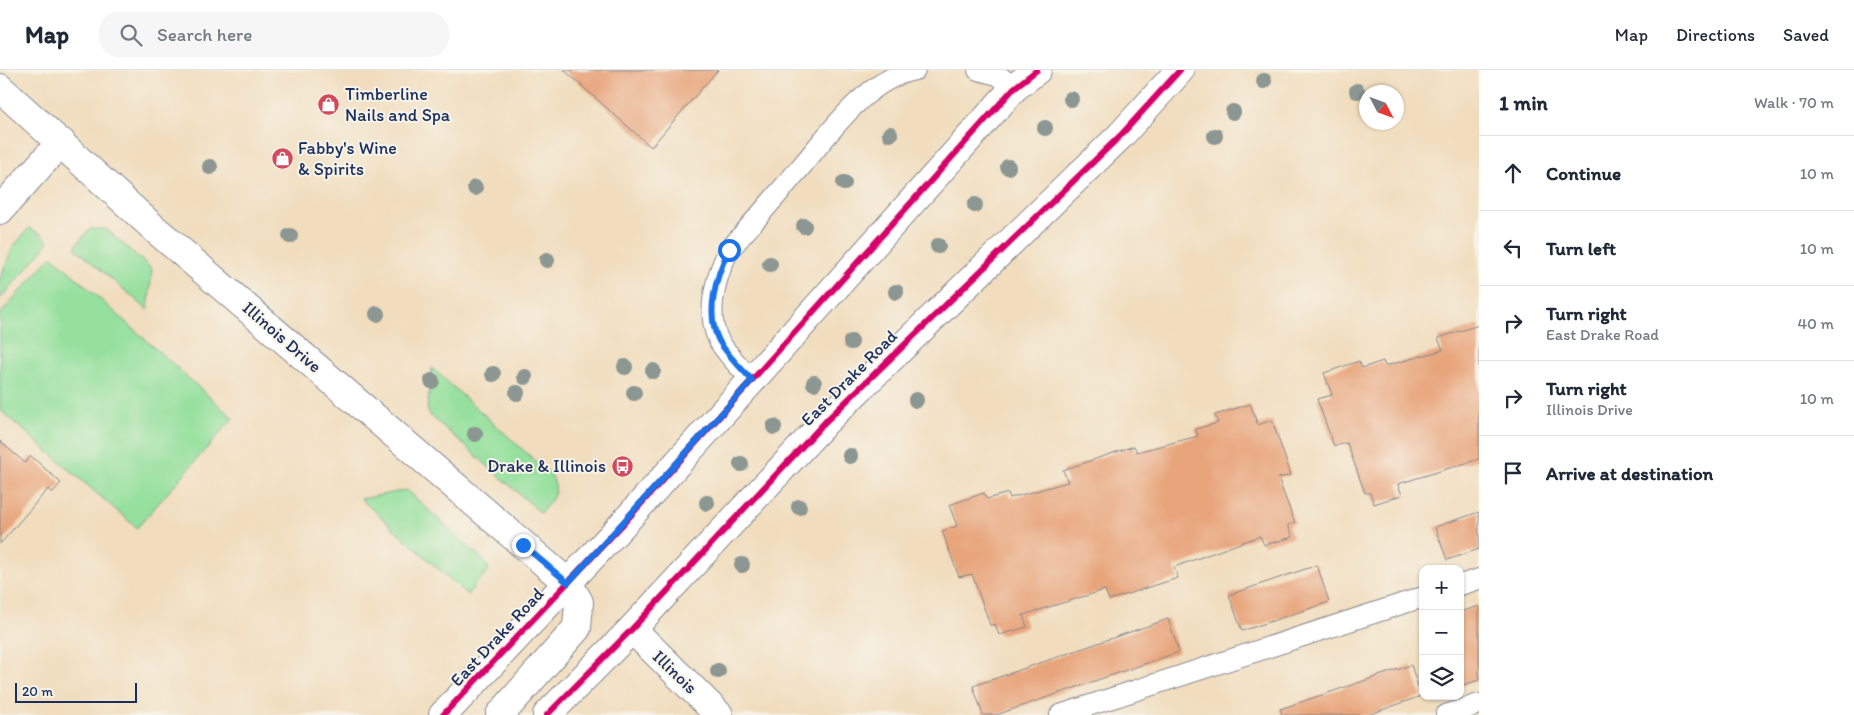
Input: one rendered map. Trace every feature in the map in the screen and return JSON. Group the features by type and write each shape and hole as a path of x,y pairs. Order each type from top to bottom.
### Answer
{"main road":[{"name":"East Drake Road","path":"443,715 568,583 1014,88 1037,70"},
{"name":"East Drake Road","path":"547,715 632,629 826,421 1121,135 1180,70"},
{"name":"Illinois Drive","path":"0,88 156,230 568,583"},
{"path":"0,210 61,142"},
{"path":"500,715 577,628 579,602 568,583"},
{"name":"Illinois","path":"632,629 719,715"}],"lane":[{"path":"752,380 724,349 718,339 713,311 714,294 723,261 729,250 851,109 881,84 908,71 915,70"},
{"path":"978,70 998,75 1014,88"},
{"path":"1464,584 1479,579"},
{"path":"1060,715 1419,598"},
{"path":"1446,715 1479,704"}],"green space":[{"path":"29,228 41,234 47,240 47,245 0,299 0,278 13,247"},
{"path":"90,229 106,229 152,269 148,310 76,249 76,245"},
{"path":"52,256 233,418 137,528 0,410 0,314"},
{"path":"432,368 551,475 555,486 554,495 541,513 430,415 427,408"},
{"path":"407,490 483,560 489,569 467,595 361,499"}],"building":[{"path":"564,70 718,70 651,147"},
{"path":"1479,325 1479,459 1398,484 1402,495 1374,504 1370,493 1365,493 1347,443 1334,446 1317,399 1332,395 1324,373 1359,361 1362,368 1383,361 1385,366 1443,350 1438,338"},
{"path":"1250,404 1258,425 1272,420 1291,475 1278,478 1295,523 1288,525 1293,537 1264,545 1260,536 1174,567 1178,578 1109,600 1105,590 1023,615 1027,627 999,635 995,624 990,625 972,574 959,577 942,531 957,526 949,505 984,493 987,499 1008,493 1010,498 1068,482 1063,470 1134,446 1137,452 1198,436 1195,429 1218,423 1215,415"},
{"path":"0,441 25,463 31,456 61,483 52,493 48,489 0,544"},
{"path":"1479,512 1479,549 1447,560 1435,527"},
{"path":"1317,565 1329,602 1242,631 1229,595"},
{"path":"1479,606 1479,680 1464,685 1464,655 1464,611"},
{"path":"1168,619 1179,652 996,715 983,715 973,686"},
{"path":"1411,665 1419,690 1419,697 1368,715 1282,715 1280,709"}],"cycle path":[{"path":"443,715 622,525 1014,88 1037,70"},
{"path":"547,715 632,629 826,421 1121,135 1180,70"}],"place":[{"name":"Timberline Nails and Spa","path":"329,104"},
{"name":"Fabby's Wine & Spirits","path":"282,158"},
{"name":"Drake & Illinois","path":"622,466"}],"route":[{"path":"523,545 568,583 752,380 724,349 718,339 715,326 713,311 714,294 723,261 729,250"}]}
